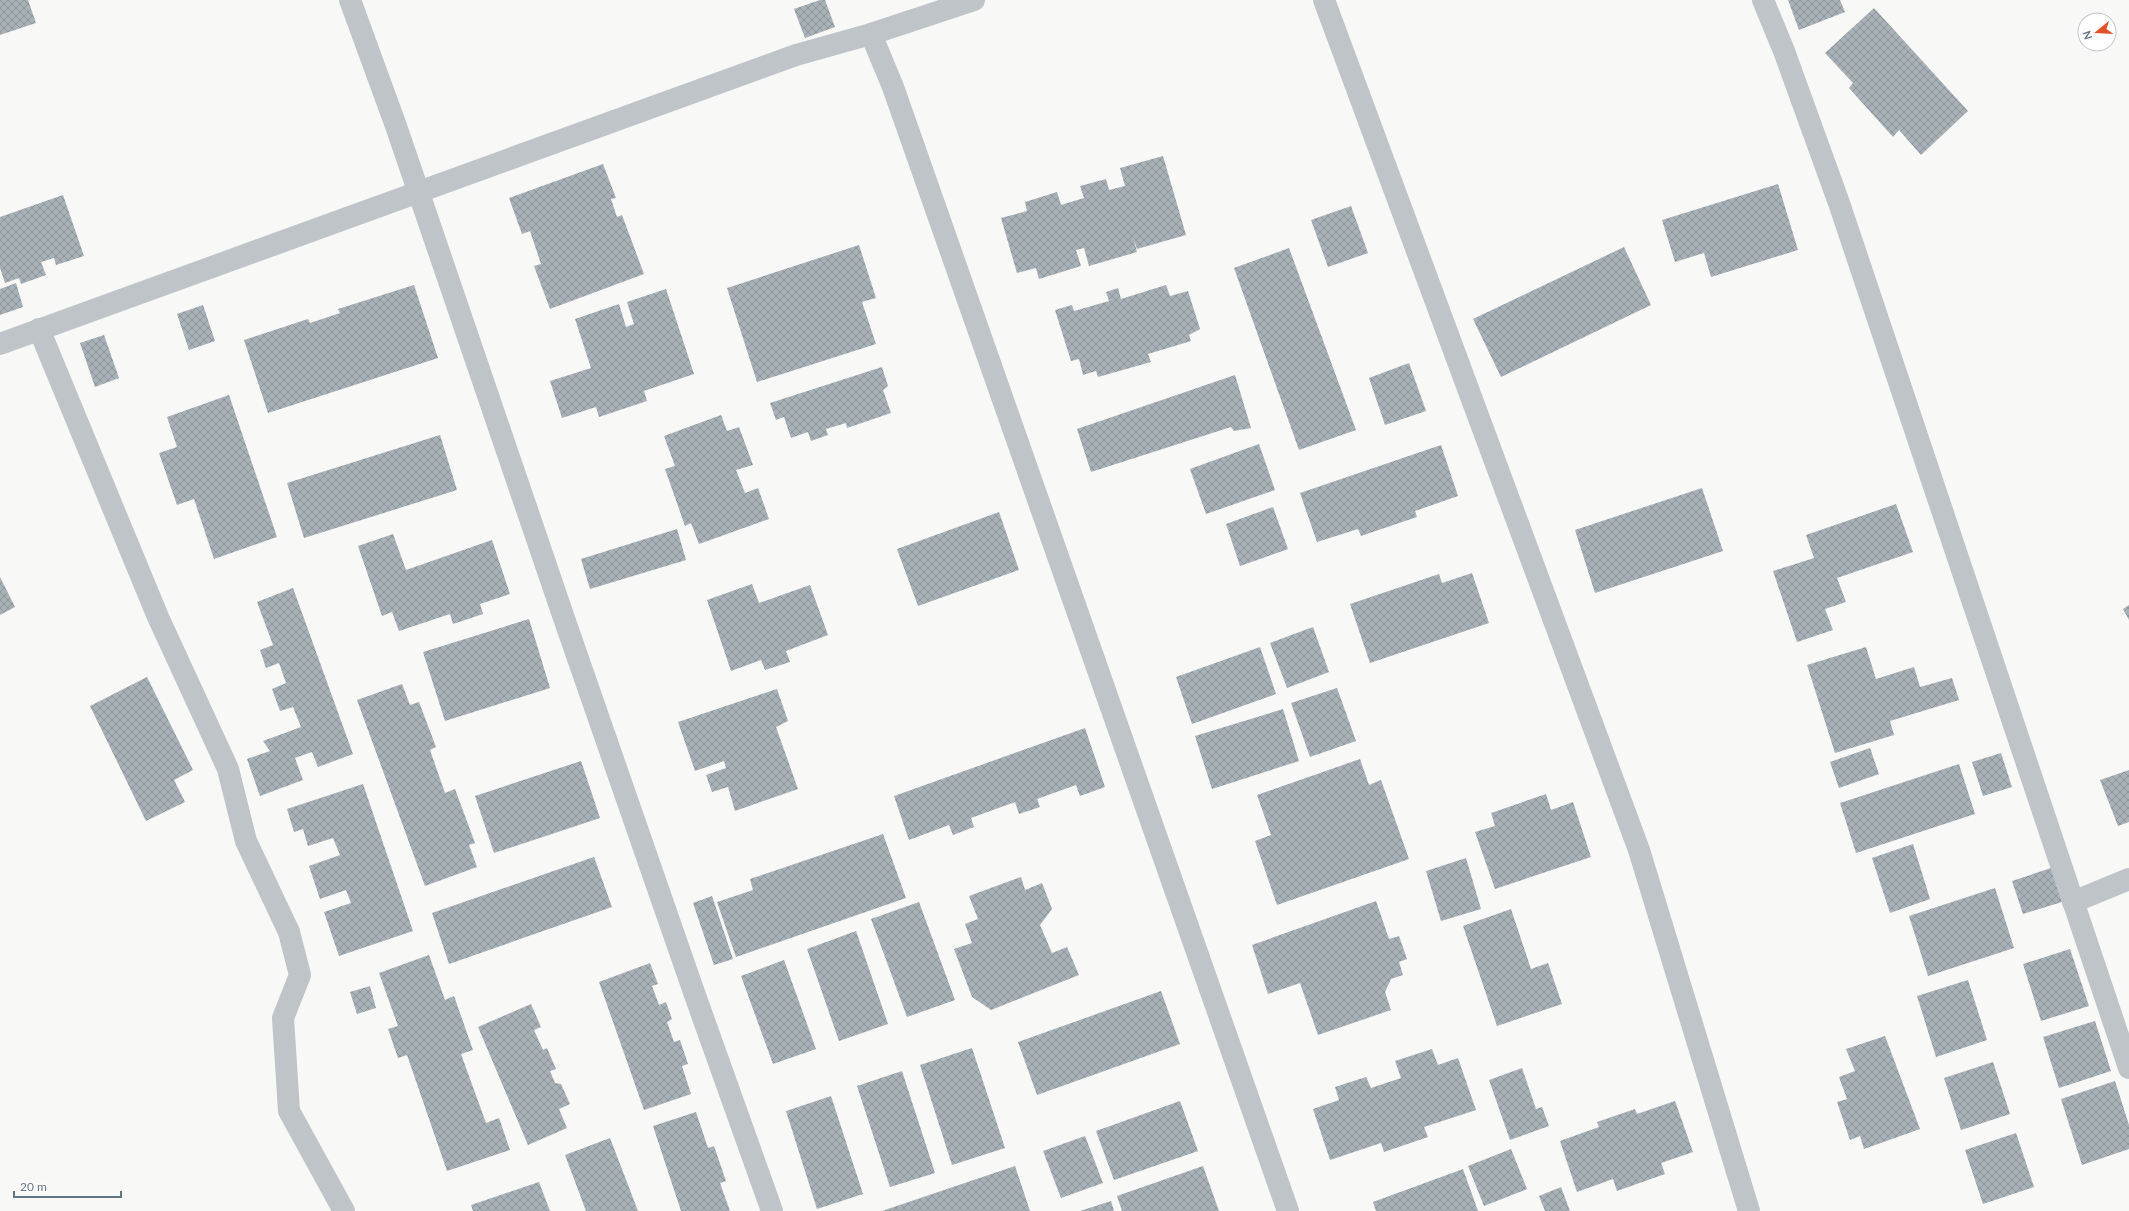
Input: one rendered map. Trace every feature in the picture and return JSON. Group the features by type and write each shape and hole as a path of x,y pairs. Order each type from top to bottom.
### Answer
{"street":[{"path":"350,0 418,191 680,953 772,1211"},
{"path":"0,344 796,55 871,34 974,0"},
{"path":"1324,0 1639,850 1749,1211"},
{"path":"1763,0 1784,51 1839,203 2129,1068"},
{"path":"871,34 896,94 1288,1211"},
{"path":"39,330 158,618 228,769 246,841 289,932 300,975 283,1018 289,1111 344,1211"},
{"path":"2073,902 2129,879"}],"building":[{"path":"0,0 28,0 36,23 0,35"},
{"path":"820,0 825,0 835,27 805,38 794,9"},
{"path":"1788,0 1840,0 1845,12 1799,30"},
{"path":"1874,8 1968,111 1921,155 1899,130 1893,137 1849,88 1853,83 1825,53"},
{"path":"1163,156 1186,235 1137,249 1133,237 1137,252 1089,266 1084,248 1076,250 1081,266 1039,279 1036,268 1017,273 1001,218 1027,211 1025,202 1057,192 1061,205 1084,198 1080,186 1106,179 1109,190 1125,186 1120,168"},
{"path":"603,164 616,198 611,199 617,217 622,215 644,274 550,309 534,266 541,264 530,231 522,234 509,198"},
{"path":"1778,184 1798,250 1711,277 1704,253 1675,262 1662,220"},
{"path":"63,195 84,256 56,265 54,258 41,262 46,275 21,284 19,278 5,283 0,268 0,217"},
{"path":"1351,206 1368,253 1328,267 1311,220"},
{"path":"859,245 876,298 862,302 876,344 757,382 727,288"},
{"path":"1624,247 1651,305 1501,377 1473,319"},
{"path":"1289,248 1356,430 1299,450 1234,268"},
{"path":"16,283 23,307 0,315 0,289"},
{"path":"414,285 438,358 268,413 244,340 308,319 310,323 340,313 338,309"},
{"path":"1166,285 1170,296 1188,291 1200,329 1189,335 1191,341 1148,354 1151,362 1098,377 1096,371 1083,375 1079,359 1071,361 1055,310 1072,305 1074,311 1109,301 1106,292 1118,288 1121,299"},
{"path":"666,289 694,374 644,391 647,401 599,417 596,407 562,418 550,381 591,368 575,319 619,304 626,327 634,324 627,302"},
{"path":"203,305 215,341 189,350 177,314"},
{"path":"104,335 119,378 95,387 80,343"},
{"path":"1409,363 1426,411 1385,425 1369,378"},
{"path":"882,367 888,386 883,390 891,413 847,428 846,423 826,429 828,435 811,441 808,432 791,438 784,417 776,420 770,403"},
{"path":"1235,375 1251,428 1234,431 1231,427 1091,472 1077,429"},
{"path":"229,395 277,537 214,559 194,499 177,505 159,453 177,447 167,417"},
{"path":"721,415 727,431 739,427 753,465 736,470 745,493 758,488 769,519 699,544 691,523 685,526 665,469 675,466 664,436"},
{"path":"440,435 457,490 304,538 287,483"},
{"path":"1259,444 1275,490 1206,514 1190,469"},
{"path":"1441,445 1458,496 1415,511 1417,517 1361,536 1358,529 1317,542 1300,493"},
{"path":"1702,488 1723,551 1595,593 1575,530"},
{"path":"1896,504 1913,552 1837,578 1846,602 1825,609 1833,630 1797,642 1773,571 1814,558 1806,535"},
{"path":"1273,507 1288,549 1240,566 1226,524"},
{"path":"999,512 1019,570 918,606 897,549"},
{"path":"677,529 686,560 590,589 581,559"},
{"path":"393,534 406,570 492,540 510,594 480,604 483,614 453,624 450,614 399,631 392,612 382,616 358,546"},
{"path":"1472,573 1489,623 1370,663 1350,604 1439,574 1442,583"},
{"path":"0,577 15,607 0,615"},
{"path":"752,584 759,603 810,585 828,635 786,651 790,662 765,670 761,660 731,671 707,600"},
{"path":"293,588 353,754 318,767 312,752 295,758 303,780 260,796 247,759 270,751 263,741 301,727 293,707 280,711 272,689 286,683 279,663 266,668 260,650 273,645 257,602"},
{"path":"2129,605 2129,620 2123,609"},
{"path":"529,619 550,688 445,721 423,652"},
{"path":"1313,627 1329,672 1287,688 1270,643"},
{"path":"1260,647 1276,694 1192,724 1176,677"},
{"path":"1866,647 1876,679 1914,667 1920,687 1952,678 1959,700 1890,721 1894,735 1835,753 1807,665"},
{"path":"147,677 193,770 174,780 185,802 146,821 90,706"},
{"path":"402,684 410,705 419,702 436,747 430,750 445,793 455,789 475,843 469,845 477,867 425,886 357,700"},
{"path":"1337,688 1356,741 1310,757 1291,703"},
{"path":"777,689 788,721 776,727 798,789 735,811 728,787 712,792 706,775 726,768 724,761 695,771 678,722"},
{"path":"1283,709 1299,761 1212,789 1195,736"},
{"path":"1085,728 1105,787 1080,796 1076,785 1037,799 1040,807 1019,814 1015,802 971,818 974,827 953,835 949,825 909,840 894,796"},
{"path":"1870,748 1879,774 1839,788 1830,762"},
{"path":"2001,753 2012,787 1983,796 1972,762"},
{"path":"1360,759 1369,785 1381,780 1409,859 1277,905 1255,841 1271,835 1257,795"},
{"path":"581,761 600,818 494,853 475,796"},
{"path":"1959,764 1975,814 1856,853 1840,803"},
{"path":"2129,770 2129,822 2118,826 2100,780"},
{"path":"363,784 413,931 339,956 324,912 351,903 346,890 320,899 309,866 340,855 333,838 308,846 303,829 294,832 287,809"},
{"path":"1546,794 1551,810 1573,802 1591,857 1495,889 1475,832 1495,826 1491,813"},
{"path":"883,834 906,898 736,957 717,902 753,890 750,879"},
{"path":"1913,844 1930,899 1890,913 1872,858"},
{"path":"594,857 612,907 449,964 432,913"},
{"path":"1466,858 1481,909 1441,921 1426,871"},
{"path":"2051,868 2062,902 2023,914 2012,881"},
{"path":"1021,877 1025,890 1042,883 1052,909 1040,925 1052,953 1067,947 1079,975 991,1010 972,997 954,949 972,943 965,924 978,919 969,896"},
{"path":"1995,888 2014,948 1928,976 1909,916"},
{"path":"712,896 733,959 714,965 693,903"},
{"path":"1376,901 1389,939 1399,936 1407,959 1399,962 1403,975 1391,979 1385,992 1391,1010 1318,1035 1300,983 1268,994 1252,945"},
{"path":"919,902 955,1000 907,1017 871,919"},
{"path":"1511,909 1531,969 1548,963 1562,1004 1497,1026 1463,926"},
{"path":"856,931 888,1024 839,1041 807,949"},
{"path":"2070,949 2089,1006 2041,1021 2023,964"},
{"path":"429,955 445,1000 454,996 473,1050 461,1054 486,1123 499,1118 510,1150 447,1171 407,1055 398,1058 388,1029 398,1026 379,973"},
{"path":"784,960 816,1049 773,1064 741,976"},
{"path":"650,963 658,984 652,986 659,1005 666,1002 672,1019 667,1022 674,1042 680,1040 688,1064 682,1066 691,1094 644,1110 599,982"},
{"path":"1968,980 1987,1040 1936,1057 1917,996"},
{"path":"370,986 376,1008 357,1014 350,992"},
{"path":"1161,991 1180,1044 1037,1095 1018,1042"},
{"path":"531,1004 541,1027 534,1030 543,1050 547,1048 556,1069 550,1071 555,1083 561,1084 570,1104 559,1109 567,1128 528,1145 478,1027"},
{"path":"2095,1021 2111,1071 2059,1088 2043,1037"},
{"path":"1885,1036 1920,1129 1864,1149 1860,1136 1850,1140 1837,1102 1847,1099 1839,1077 1855,1071 1846,1049"},
{"path":"972,1048 1005,1148 952,1165 920,1065"},
{"path":"1432,1049 1438,1065 1458,1058 1476,1110 1424,1127 1428,1137 1384,1152 1381,1143 1330,1160 1313,1109 1339,1100 1335,1087 1366,1077 1371,1088 1401,1078 1395,1061"},
{"path":"1993,1062 2010,1114 1961,1130 1944,1078"},
{"path":"1522,1068 1536,1109 1542,1107 1549,1126 1510,1140 1489,1080"},
{"path":"902,1071 935,1173 890,1187 857,1086"},
{"path":"2115,1081 2129,1125 2129,1149 2082,1165 2061,1099"},
{"path":"831,1096 863,1194 817,1209 786,1111"},
{"path":"1180,1101 1198,1151 1114,1180 1096,1131"},
{"path":"1675,1101 1693,1152 1661,1163 1665,1174 1617,1191 1613,1179 1577,1192 1560,1141 1599,1127 1597,1122 1635,1109 1637,1114"},
{"path":"696,1112 708,1148 714,1146 726,1181 720,1183 730,1211 681,1211 653,1126"},
{"path":"2016,1133 2034,1187 1983,1204 1965,1150"},
{"path":"1085,1136 1103,1183 1061,1198 1043,1151"},
{"path":"610,1138 638,1211 586,1211 565,1155"},
{"path":"1511,1149 1527,1189 1484,1206 1468,1166"},
{"path":"1015,1166 1030,1211 882,1211"},
{"path":"1203,1166 1219,1211 1122,1211 1117,1196"},
{"path":"1463,1169 1478,1211 1376,1211 1373,1202"},
{"path":"539,1182 550,1211 473,1211 471,1205"},
{"path":"1561,1187 1570,1211 1545,1211 1539,1196"},
{"path":"1111,1201 1114,1211 1080,1211"}]}
